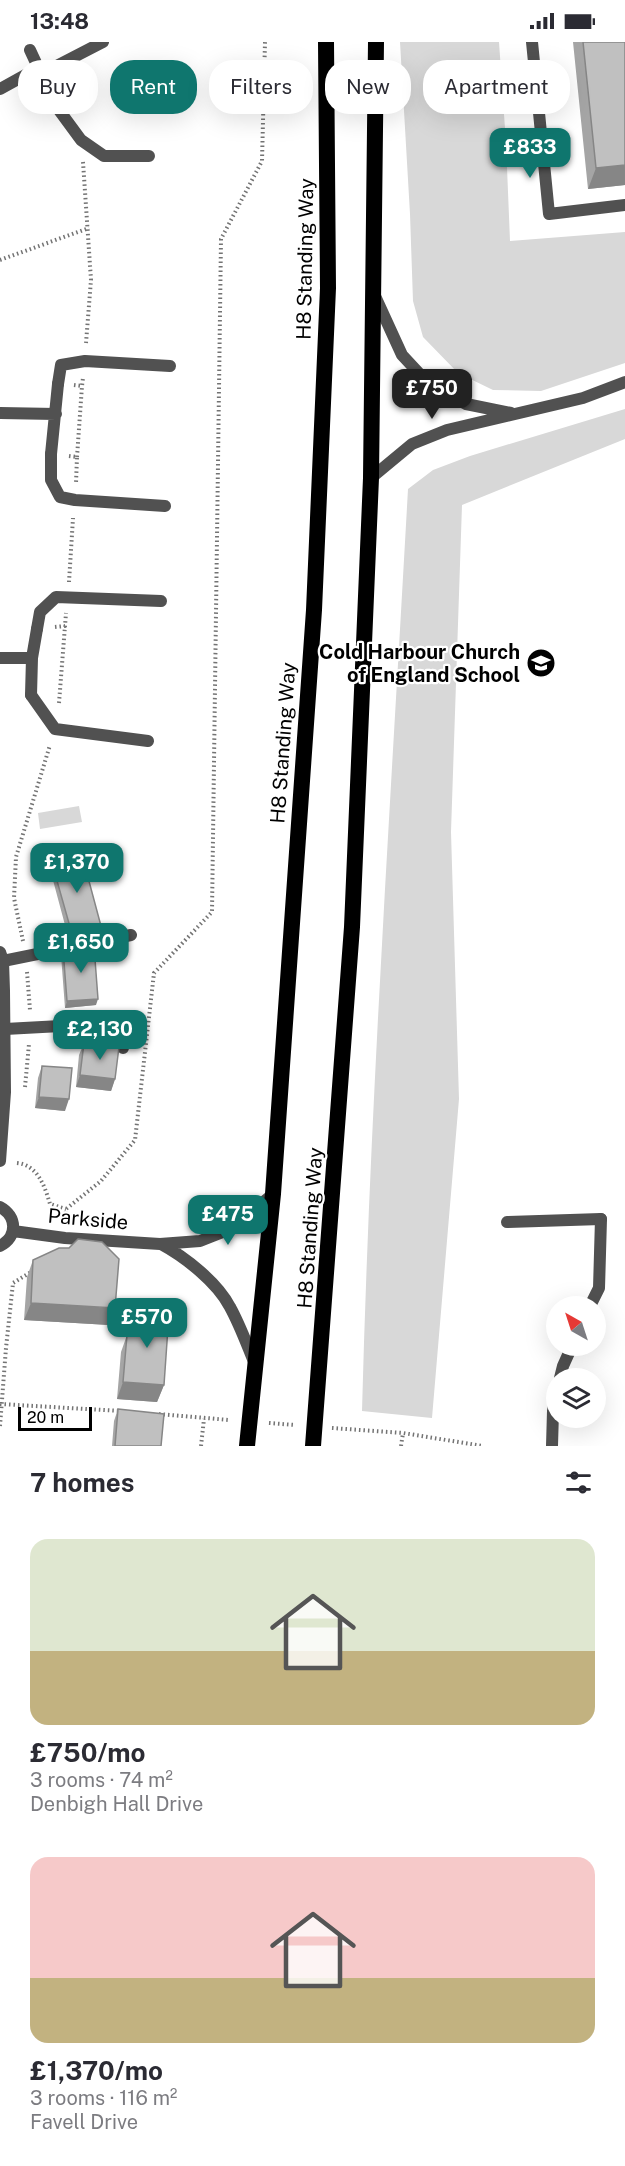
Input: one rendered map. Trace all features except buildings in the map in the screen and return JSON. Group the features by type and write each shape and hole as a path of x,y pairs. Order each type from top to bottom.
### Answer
{"highway":[{"name":"H8 Standing Way","path":"326,42 326,60"},
{"name":"H8 Standing Way","path":"313,1446 352,927 371,478 376,42"},
{"name":"H8 Standing Way","path":"247,1446 273,1194 314,610 328,288 326,114"}],"street":[{"path":"63,60 103,42"},
{"path":"532,42 549,214 625,206"},
{"path":"30,50 34,60"},
{"path":"0,89 18,81"},
{"path":"62,114 81,140 104,156 149,156"},
{"path":"373,290 402,355 428,383 466,404 518,414"},
{"path":"165,507 60,498 51,480 51,454 62,365 85,361 170,366"},
{"path":"371,478 412,444 447,430 583,398 625,382"},
{"path":"0,413 56,414"},
{"path":"147,741 55,729 31,695 32,658 40,612 56,597 161,601"},
{"path":"0,658 32,658"},
{"path":"0,1161 5,1092 1,957 27,957 131,936"},
{"path":"4,1029 98,1024 123,1048"},
{"name":"Parkside","path":"13,1231 65,1238 160,1244 200,1241 233,1228 273,1194"},
{"path":"0,1207 12,1218 13,1231 8,1241 0,1246"},
{"path":"507,1222 601,1219 599,1288 595,1296"},
{"name":"Parkside","path":"160,1244 181,1255 214,1286 230,1305 255,1364"},
{"path":"552,1446 553,1428"}],"path":[{"path":"265,42 265,60"},
{"path":"65,1238 66,1209 101,1180 135,1140 154,973 212,912 221,239 262,161 263,114"},
{"path":"24,1095 30,1027 27,957 14,898 16,857 55,729 60,698 91,280 81,140"},
{"path":"0,260 89,228"},
{"path":"58,384 82,386"},
{"path":"51,454 77,457"},
{"path":"37,628 65,626"},
{"path":"0,1161 25,1164 45,1185 50,1204 66,1209"},
{"path":"0,1426 13,1283 38,1266"},
{"path":"1,1404 133,1412"},
{"path":"156,1414 239,1421"},
{"path":"201,1446 204,1419"},
{"path":"262,1423 298,1425"},
{"path":"321,1427 403,1433 483,1446"},
{"path":"401,1446 403,1433"}],"shaded area":[{"path":"400,42 499,42 500,60 423,60 423,114 504,114 510,241 625,232 625,363 541,391 493,390 458,373 423,337 413,301 404,114 411,114 411,60 401,60"},
{"path":"625,409 625,439 462,505 451,832 459,1099 432,1418 362,1411 376,1065 408,489 433,470 470,456"},
{"path":"79,806 82,822 40,829 38,813"}],"place":[{"name":"Cold Harbour Church of England School","path":"541,663"}]}
